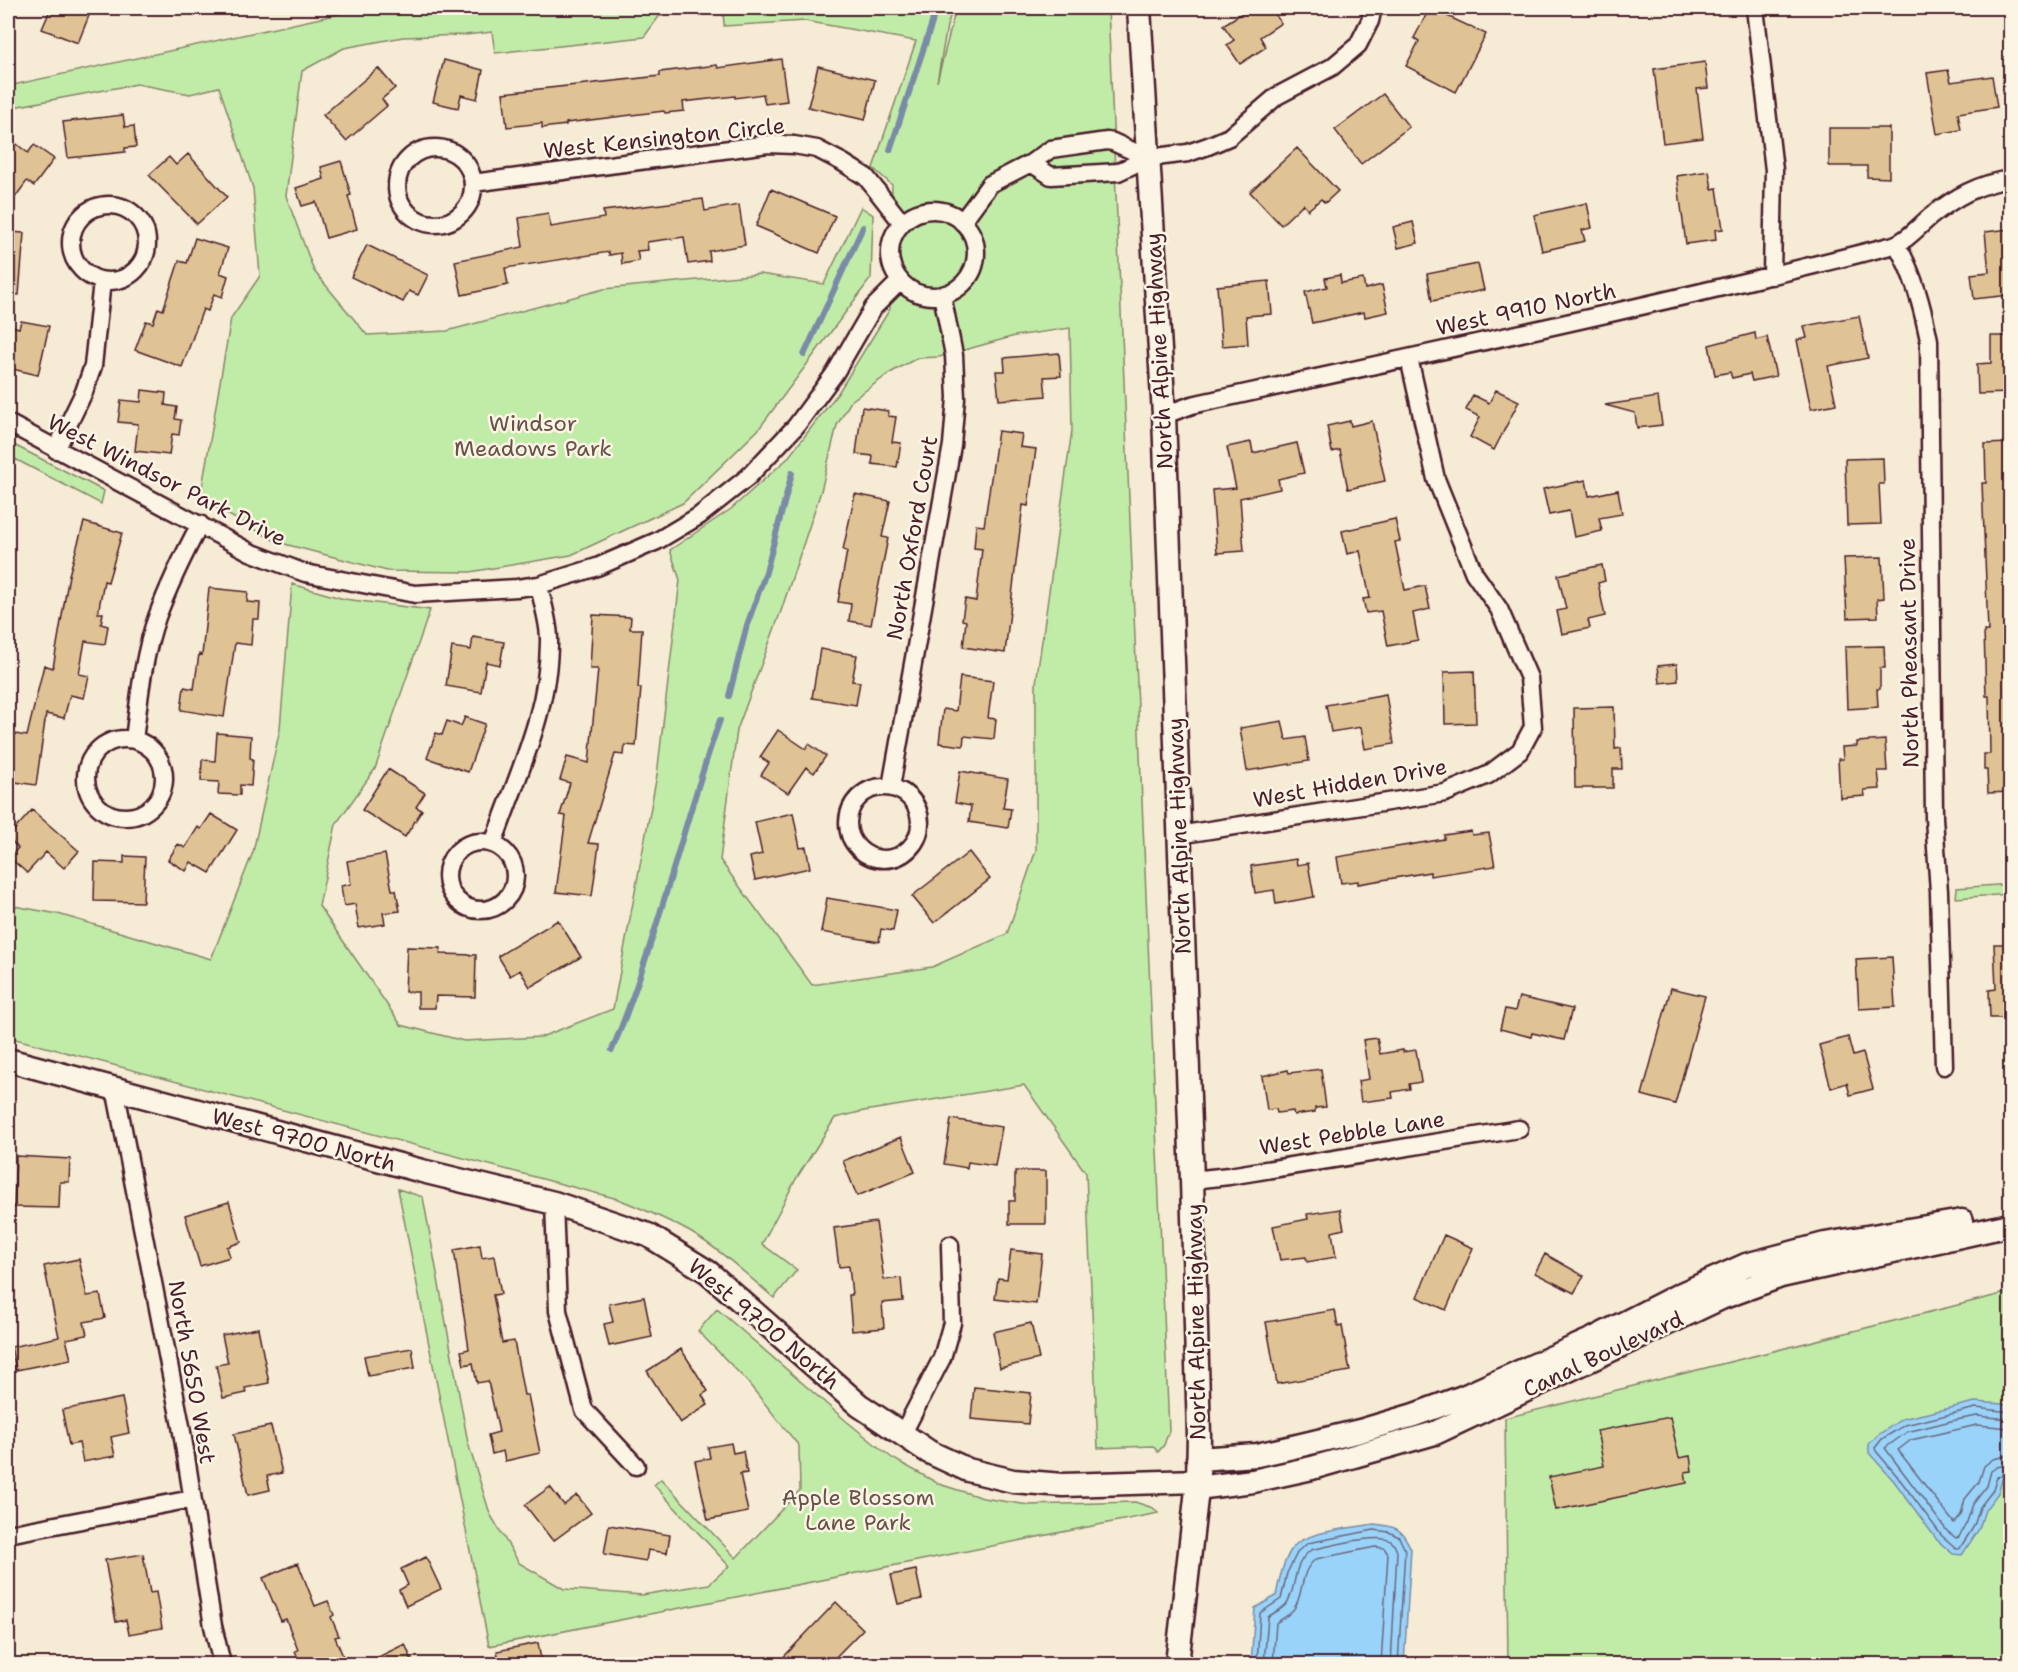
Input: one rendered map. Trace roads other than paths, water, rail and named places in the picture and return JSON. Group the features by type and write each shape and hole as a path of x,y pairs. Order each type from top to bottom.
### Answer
{"main road":[{"name":"North Alpine Highway","path":"1139,8 1164,415 1199,1436 1198,1476 1177,1665"},
{"name":"West 9700 North","path":"8,1060 422,1171 554,1203 648,1235 708,1272 860,1405 929,1452 969,1470 1013,1481 1063,1485 1198,1476"},
{"name":"Canal Boulevard","path":"1198,1476 1257,1455 1360,1431 1463,1397 1593,1338 1714,1279 1763,1260 1825,1244 2010,1212"},
{"name":"Canal Boulevard","path":"1198,1476 1253,1481 1312,1468 1435,1433 1721,1298 1781,1276 2010,1225"}],"street":[{"path":"1031,163 1051,176 1118,172 1148,158 1188,153 1228,137 1277,96 1332,67 1358,45 1370,21 1373,8"},
{"path":"1755,8 1774,170 1772,276"},
{"path":"962,222 990,184 1051,150 1107,141 1148,158"},
{"name":"West Kensington Circle","path":"473,183 768,144 794,145 817,149 866,177 902,223"},
{"path":"432,148 447,150 460,157 469,169 473,183 471,198 464,211 452,220 438,224 423,222 410,215 401,203 397,189 399,174 406,161 418,152 432,148"},
{"path":"1897,245 1960,196 1989,183 2010,179"},
{"path":"105,205 117,206 129,211 139,220 145,231 146,251 138,268 128,276 115,281 102,281 81,269 74,259 71,248 72,236 76,224 94,208 105,205"},
{"path":"932,210 943,211 962,222 975,241 976,253 975,264 963,284 942,296 919,295 900,281 894,272 890,252 896,231 902,223 921,212 932,210"},
{"name":"West 9910 North","path":"1164,415 1192,405 1545,329 1897,245"},
{"name":"North Pheasant Drive","path":"1897,245 1911,270 1923,306 1929,340 1934,818 1939,892 1944,1066"},
{"path":"56,450 84,392 93,366 102,281"},
{"name":"West Windsor Park Drive","path":"8,423 250,552 294,569 364,586 415,594 539,585 597,567 657,541 699,516 748,477 796,426 835,374 873,308 900,281"},
{"name":"North Oxford Court","path":"891,787 952,445 956,398 954,355 942,296"},
{"name":"West Hidden Drive","path":"1178,835 1445,793 1488,775 1520,751 1533,727 1529,678 1498,609 1474,573 1436,478 1409,358"},
{"path":"134,740 142,681 157,619 200,524"},
{"path":"493,844 534,728 547,679 549,637 539,585"},
{"path":"134,740 152,750 159,759 164,779 158,800 142,813 123,818 114,816 97,806 92,799 86,780 86,771 90,761 104,746 113,741 134,740"},
{"path":"891,787 911,798 921,818 921,828 911,848 902,855 891,859 880,859 871,857 856,846 848,830 848,821 855,801 862,794 871,789 891,787"},
{"path":"484,842 493,844 509,855 516,874 515,884 505,902 496,907 476,910 467,907 452,894 447,876 448,866 458,850 466,845 484,842"},
{"name":"North 5650 West","path":"115,1088 181,1426 213,1626 222,1665"},
{"name":"West Pebble Lane","path":"1192,1180 1519,1129"},
{"path":"554,1203 558,1311 584,1410 636,1466"},
{"path":"903,1433 942,1358 952,1323 950,1245"},
{"path":"8,1534 192,1499"}],"water":[{"path":"1975,1402 2003,1404 2010,1407 2010,1476 2002,1480 1998,1493 1985,1510 1979,1529 1962,1555 1953,1554 1937,1540 1894,1481 1869,1453 1869,1444 1902,1419"},
{"path":"1374,1524 1397,1529 1405,1537 1411,1549 1404,1664 1251,1664 1255,1608 1276,1596 1284,1564 1293,1547 1308,1537"}],"waterway":[{"path":"890,150 935,8"},
{"path":"804,355 863,227"},
{"path":"729,696 747,625 766,572 792,473"},
{"path":"612,1050 656,927 720,720"}],"park label":[{"name":"Windsor Meadows Park","path":"533,436"},
{"name":"Apple Blossom Lane Park","path":"858,1510"}]}
